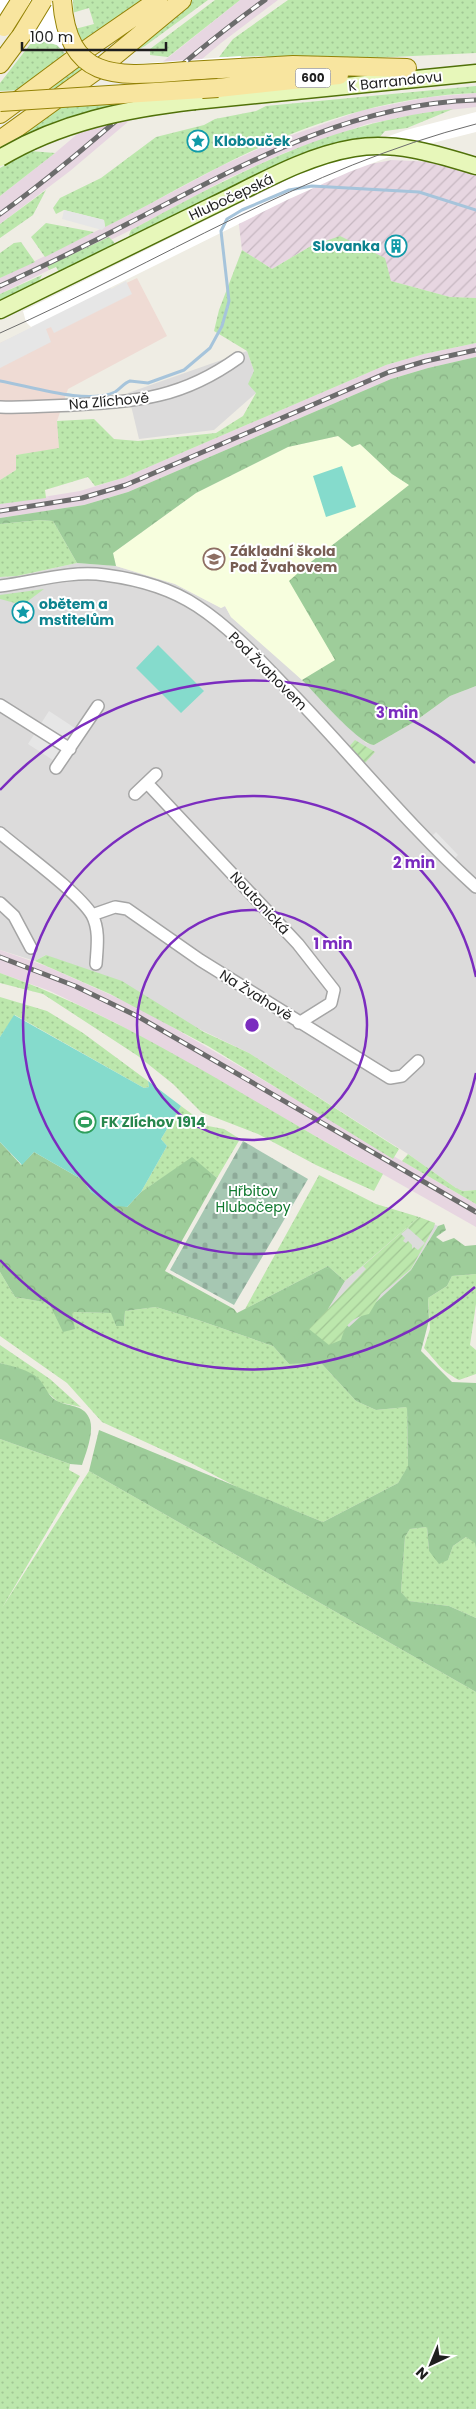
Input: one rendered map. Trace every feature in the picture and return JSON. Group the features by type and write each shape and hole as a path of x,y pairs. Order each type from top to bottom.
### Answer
{"main road":[{"path":"1,22 16,0"},
{"path":"1,22 21,0"},
{"path":"1,22 44,0"},
{"path":"0,64 44,0"},
{"path":"62,0 64,24 73,46 83,58 105,70 135,75 241,66 321,65 407,68"},
{"path":"0,114 90,47 158,0"},
{"path":"0,140 101,67 182,0"},
{"name":"K Barrandovu","path":"407,68 476,62"},
{"name":"600","path":"0,102 218,88 407,68"},
{"name":"K Barrandovu","path":"0,158 34,140 77,123 133,110 195,101 476,73"},
{"name":"Hlubočepská","path":"0,310 252,187 324,156 354,148 383,146 421,150 476,166"}],"street":[{"name":"Na Zlíchově","path":"0,407 135,402 174,393 213,376 238,358"},
{"name":"Pod Žvahovem","path":"0,586 76,575 102,574 162,589 197,606 257,657 428,840 476,887"},
{"path":"0,705 70,749"},
{"path":"56,768 98,706"},
{"path":"135,794 156,774"},
{"name":"Noutonická","path":"147,783 298,944 334,990 331,1003 299,1023"},
{"path":"0,833 75,897 92,915 98,936 96,964"},
{"path":"0,903 14,916 31,948"},
{"name":"Na Žvahově","path":"92,915 115,907 127,909 200,960 390,1078 402,1076 418,1062"}],"shaded area":[{"path":"240,0 278,0 221,43 70,171 0,224 0,196"},
{"path":"476,93 476,107 431,112 367,124 284,153 227,179 131,230 0,294 0,278 125,217 221,166 278,140 363,110 429,97"},
{"path":"392,160 432,162 476,174 476,298 450,297 391,281 311,246 272,269 242,250 236,201 279,181"},
{"path":"64,210 104,220 105,227 102,230 62,219"},
{"path":"137,278 167,336 68,389 57,421 60,449 16,455 16,470 0,480 0,343"},
{"path":"126,281 132,294 54,333 51,327 46,329 51,342 0,368 0,343 32,327 31,324 109,285 111,289"},
{"path":"476,343 476,357 391,379 128,492 84,505 0,518 0,504 80,491 123,478 386,365 424,354"},
{"path":"247,351 254,371 256,393 214,430 139,439 128,393"},
{"name":"Základní škola Pod Žvahovem","path":"338,436 352,447 360,444 392,474 410,485 307,565 335,661 302,680 231,617 225,606 221,608 175,584 116,566 113,553 196,493 288,447"},
{"path":"342,466 356,507 326,517 313,476"},
{"path":"77,563 116,566 175,584 221,608 225,606 231,617 293,671 366,743 374,745 414,722 450,696 476,686 476,1190 463,1191 456,1188 408,1154 249,1053 46,955 35,961 0,950 0,577 18,576"},
{"path":"158,645 204,691 181,713 136,668"},
{"path":"49,711 81,732 59,764 28,744"},
{"path":"436,832 458,855 451,862 428,840"},
{"path":"0,950 46,966 138,1007 476,1204 476,1227 116,1023 50,991 0,973"},
{"name":"FK Zlíchov 1914","path":"14,1015 144,1088 149,1087 148,1081 181,1106 161,1139 167,1146 141,1192 127,1207 110,1205 91,1192 83,1180 34,1152 22,1165 0,1142 0,1037"},
{"path":"419,1217 438,1226 411,1270 349,1328 328,1309 345,1281"}],"green space":[{"path":"73,0 146,0 83,45 75,29 94,24 89,8 72,13"},
{"path":"187,0 208,0 145,46 115,62"},
{"path":"215,0 240,0 168,57 150,55 150,49"},
{"path":"288,0 476,0 476,53 349,59 270,58 265,56 219,57 233,39"},
{"path":"40,40 57,45 69,58 23,90 0,91 0,83 32,42"},
{"path":"76,65 84,70 59,88 45,89"},
{"path":"476,86 476,93 409,100 376,107 312,126 249,152 105,227 104,220 64,210 56,214 53,208 60,198 101,178 156,137 204,125 215,119 256,111 266,106"},
{"path":"117,101 112,106 47,126 0,149 0,143 60,103"},
{"path":"453,109 407,128 385,131 378,139 133,240 129,235 131,230 209,189 286,153 325,138 365,126 408,116"},
{"path":"30,151 55,153 0,196 0,168"},
{"path":"46,190 33,215 0,238 0,224"},
{"path":"46,223 94,232 45,257 31,237"},
{"path":"340,236 385,258 391,281 450,297 476,298 476,343 424,354 386,365 123,478 95,486 88,477 45,490 46,498 0,504 0,480 16,470 16,455 59,448 57,421 94,419 114,439 138,441 216,433 243,416 256,393 248,384 254,371 247,351 214,331 219,310 242,250 272,269 311,246"},
{"path":"109,237 114,242 114,247 60,274 56,267 49,270 47,266"},
{"path":"21,242 35,262 0,278 0,253 14,243"},
{"path":"42,275 39,281 0,300 0,294"},
{"path":"476,357 476,686 450,696 414,722 374,745 358,736 348,727 302,680 335,660 289,581 409,485 392,474 360,444 352,447 338,436 288,447 196,493 113,553 116,566 77,563 53,521 39,520 0,524 0,518 84,505 128,492 391,379"},
{"path":"39,520 53,521 77,563 17,576 0,577 0,524"},
{"path":"44,589 28,601 31,617 18,619 15,603 0,599 0,595"},
{"path":"355,740 375,752 364,764 346,750"},
{"path":"46,955 122,981 204,1032 249,1053 399,1149 393,1159 208,1046 110,994 35,961"},
{"path":"0,973 99,1015 147,1040 383,1174 374,1191 316,1165 258,1134 201,1112 173,1084 138,1056 43,994 0,983"},
{"path":"0,997 47,1011 83,1033 148,1081 149,1087 144,1088 15,1015 0,1037"},
{"path":"181,1106 208,1126 224,1129 240,1139 217,1178 192,1158 141,1192 167,1146 161,1139"},
{"name":"Hřbitov Hlubočepy","path":"243,1141 308,1179 234,1305 170,1270"},
{"path":"0,1142 21,1165 34,1152 83,1180 91,1192 127,1207 141,1192 192,1157 217,1178 165,1271 234,1309 237,1313 328,1266 345,1281 328,1309 349,1327 411,1270 438,1226 444,1224 446,1230 436,1237 443,1242 454,1238 465,1246 476,1245 476,1274 452,1276 447,1286 428,1298 429,1320 421,1351 452,1382 476,1383 476,1548 475,1543 466,1537 453,1546 448,1560 439,1564 429,1551 427,1527 410,1529 405,1537 401,1592 409,1601 449,1606 476,1618 476,1692 89,1471 99,1430 323,1522 398,1483 408,1466 407,1407 376,1410 356,1401 321,1363 289,1364 273,1346 156,1307 125,1311 124,1326 116,1326 111,1313 72,1312 75,1329 63,1332 49,1303 15,1297 0,1272"},
{"path":"408,1154 456,1188 463,1191 476,1190 476,1204 402,1161"},
{"path":"319,1175 376,1204 419,1217 345,1281 328,1266 245,1309"},
{"path":"419,1217 435,1223 434,1227 411,1269 381,1294 369,1314 358,1317 348,1325 341,1340 329,1345 309,1329 366,1269 363,1266","holes":["408,1228 425,1243 418,1250 414,1247 412,1249 412,1245 408,1241 406,1243 403,1241 405,1238 401,1234"]},
{"path":"0,1272 15,1297 49,1303 72,1312 112,1313 116,1326 124,1326 125,1311 156,1307 273,1346 289,1364 321,1363 356,1401 376,1410 407,1407 408,1467 398,1483 323,1522 237,1487 191,1463 102,1422 67,1383 0,1336"},
{"path":"476,1274 476,1304 470,1345 476,1350 476,1374 459,1380 443,1369 424,1348 430,1329 428,1298 447,1286 452,1276"},
{"path":"0,1345 50,1379 81,1407 58,1402 46,1391 38,1379 20,1369 0,1363"},
{"path":"0,1363 31,1373 39,1379 55,1400 77,1407 88,1415 91,1431 82,1465 70,1464 0,1439"},
{"path":"0,1439 70,1464 69,1470 80,1476 2,1608 89,1471 476,1692 476,2409 0,2409"},
{"path":"427,1527 429,1550 448,1560 453,1546 466,1537 476,1543 476,1618 449,1606 408,1601 401,1592 405,1537 410,1529"}],"pier":[{"path":"0,0 73,0 74,25 79,40 92,54 120,65 241,56 242,73 84,70 57,45 40,40 32,42 19,29 23,22 0,29"},
{"path":"476,112 476,132 413,148 349,172 287,200 31,327 26,322 23,311 307,170 369,143 406,130"}],"waterway":[{"path":"0,381 74,396 89,396 115,392 130,381 148,383 184,370 210,348 222,326 229,301 221,231 227,219 242,210 289,190 312,186 419,192 476,210"}],"tram line":[{"path":"0,333 293,191 353,165 414,142 476,124"}],"railway":[{"path":"0,214 67,162 197,52 265,0"},
{"path":"0,286 212,180 296,142 384,113 429,104 476,100"},
{"path":"0,511 82,498 126,485 389,372 426,361 476,350"},
{"path":"0,957 75,986 139,1017 476,1212"}],"place":[{"name":"Klobouček","path":"198,141"},
{"name":"Slovanka","path":"396,246"},
{"name":"Základní škola Pod Žvahovem","path":"214,559"},
{"name":"obětem a mstitelům","path":"23,612"},
{"name":"FK Zlíchov 1914","path":"85,1122"}]}
